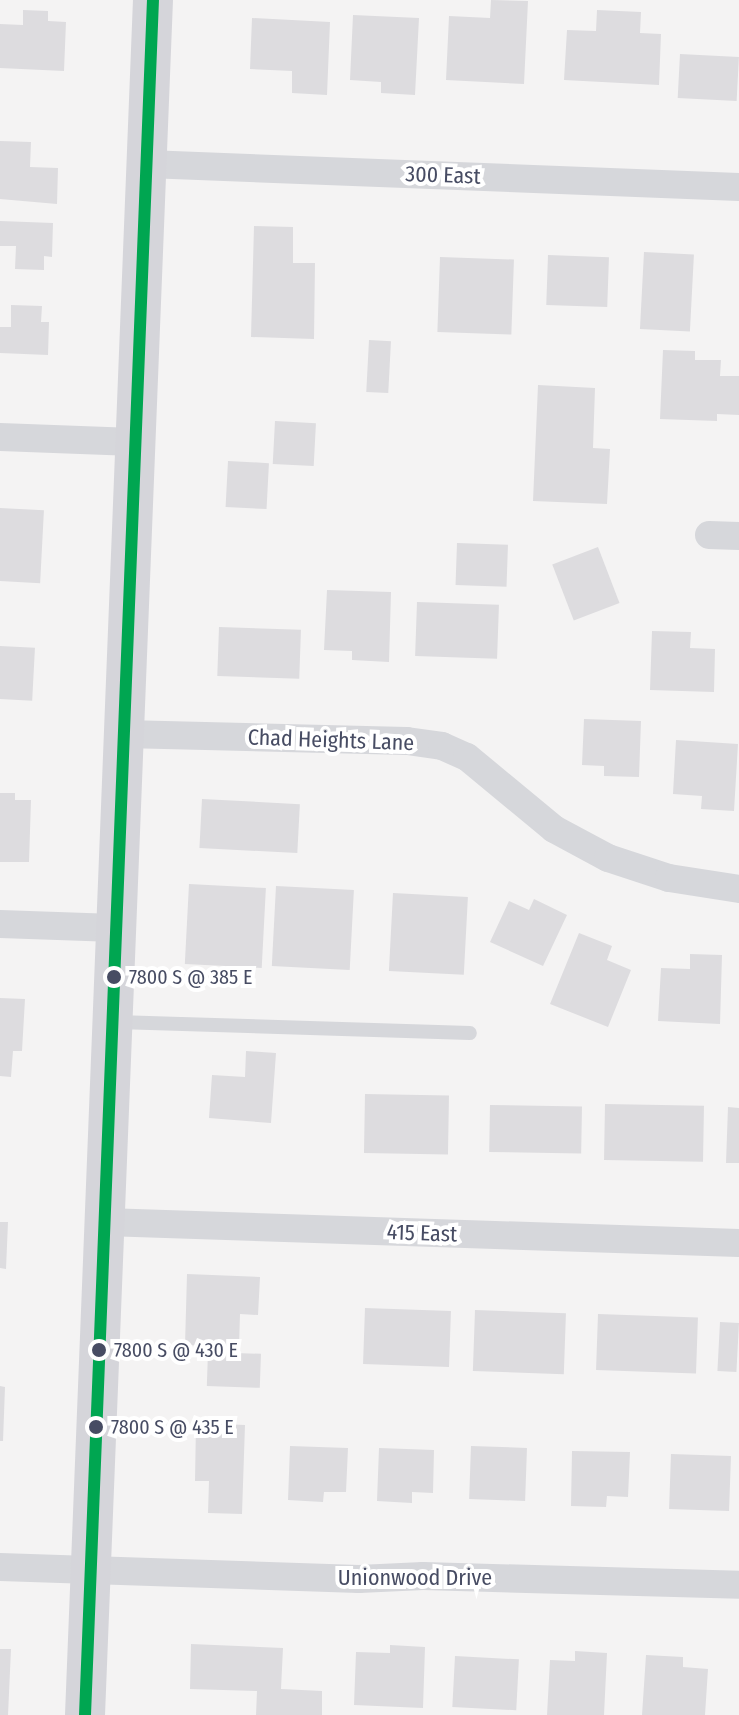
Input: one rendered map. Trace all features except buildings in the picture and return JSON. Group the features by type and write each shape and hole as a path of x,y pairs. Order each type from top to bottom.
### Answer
{"main road":[{"path":"85,1715 153,0"}],"street":[{"name":"300 East","path":"147,164 739,187"},
{"path":"0,437 134,442"},
{"path":"709,535 739,536"},
{"name":"Chad Heights Lane","path":"124,734 407,741 442,746 467,757 554,829 608,858 669,878 739,889"},
{"path":"0,924 115,928"},
{"name":"415 East","path":"105,1222 739,1243"},
{"name":"Unionwood Drive","path":"0,1567 739,1585"}],"lane":[{"path":"112,1022 470,1033"}],"transit line":[{"path":"85,1715 153,0"}],"place":[{"name":"7800 S @ 385 E","path":"114,977"},
{"name":"7800 S @ 430 E","path":"99,1350"},
{"name":"7800 S @ 435 E","path":"96,1427"}]}
